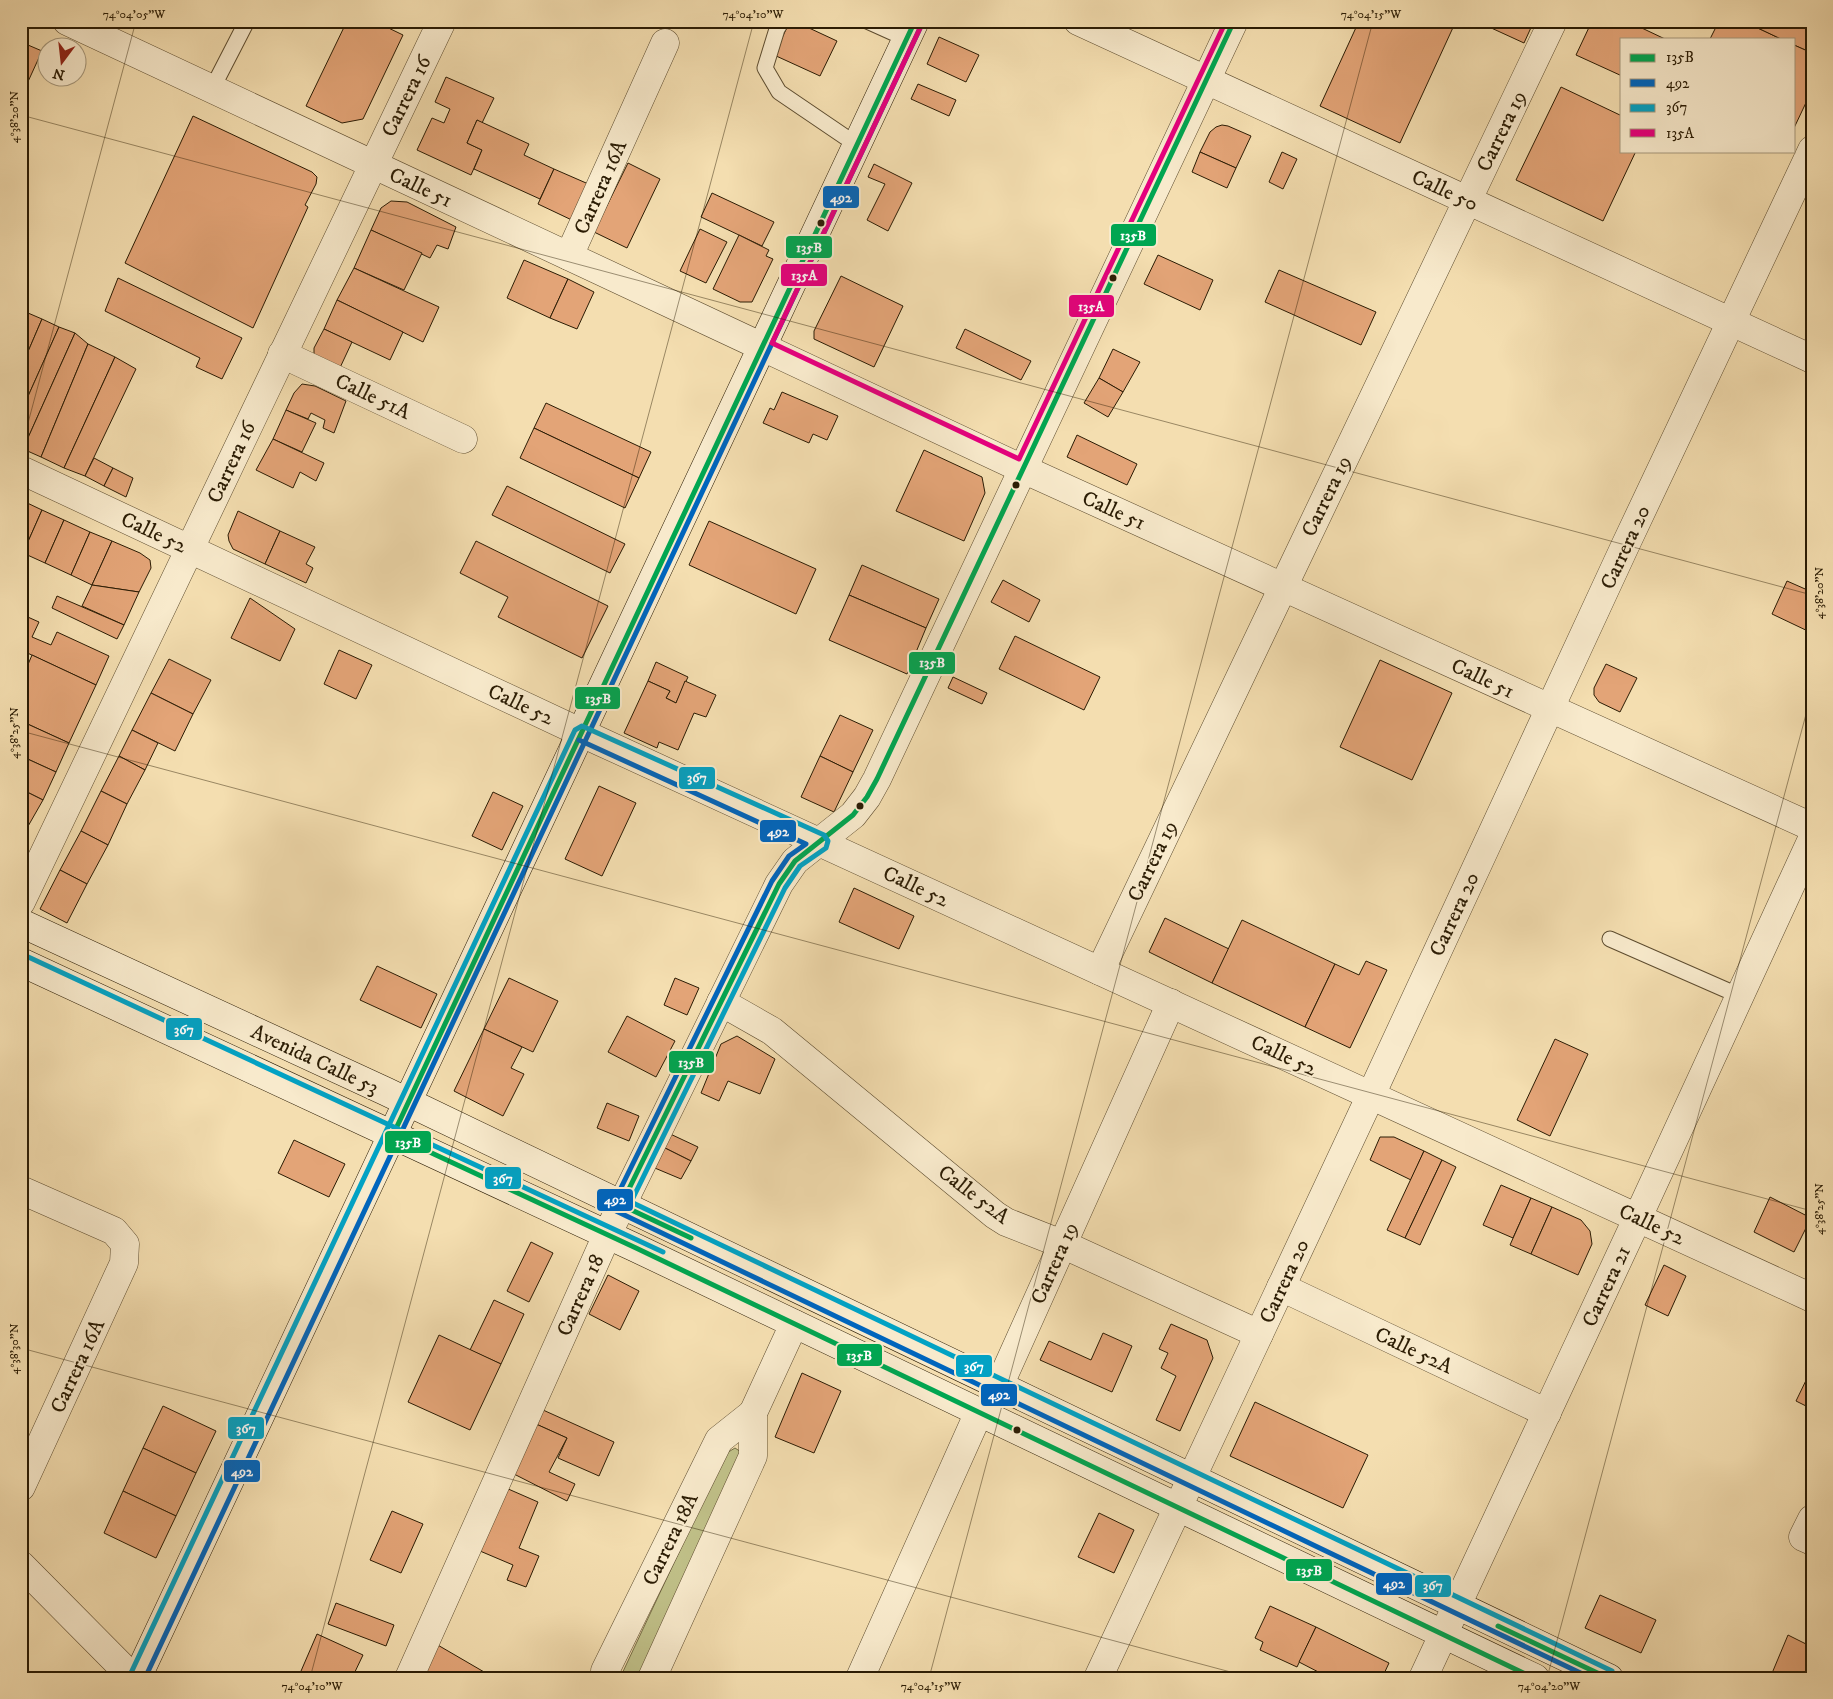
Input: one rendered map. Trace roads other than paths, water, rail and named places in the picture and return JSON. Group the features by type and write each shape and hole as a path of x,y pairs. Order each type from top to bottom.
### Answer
{"street":[{"name":"Calle 51","path":"67,21 1023,469 1812,826"},
{"name":"Carrera 16","path":"21,902 442,21"},
{"name":"Calle 50","path":"1078,21 1812,359"},
{"name":"Carrera 18","path":"409,1678 607,1235 779,884 795,861 853,815 877,779 1234,21"},
{"name":"Carrera 19","path":"1100,971 1553,21"},
{"path":"21,1565 135,1678 582,733 911,30"},
{"name":"Carrera 16A","path":"569,256 665,43"},
{"name":"Carrera 20","path":"1098,1678 1812,150"},
{"name":"Calle 51A","path":"282,354 463,439"},
{"name":"Calle 52","path":"21,470 582,733 1812,1298"},
{"name":"Carrera 21","path":"1423,1678 1812,839"},
{"name":"Avenida Calle 53","path":"21,924 408,1102 1608,1678"},
{"name":"Avenida Calle 53","path":"21,962 607,1235 1529,1677"},
{"name":"Calle 52A","path":"721,1002 772,1031 995,1215 1006,1222 1062,1244 1259,1334"},
{"name":"Carrera 19","path":"999,1386 1171,1003"},
{"name":"Carrera 16A","path":"21,1190 114,1231 125,1244 124,1263 21,1487"},
{"name":"Calle 52A","path":"1281,1287 1547,1413"},
{"name":"Carrera 18A","path":"652,1678 753,1456 753,1413 794,1324"},
{"path":"860,1678 979,1412"},
{"name":"Carrera 18A","path":"606,1678 605,1671 719,1440 753,1413"}],"lane":[{"path":"212,89 248,21"},
{"path":"782,21 765,68 779,92 857,145"},
{"path":"867,21 911,30"},
{"path":"1610,939 1740,996"}]}
